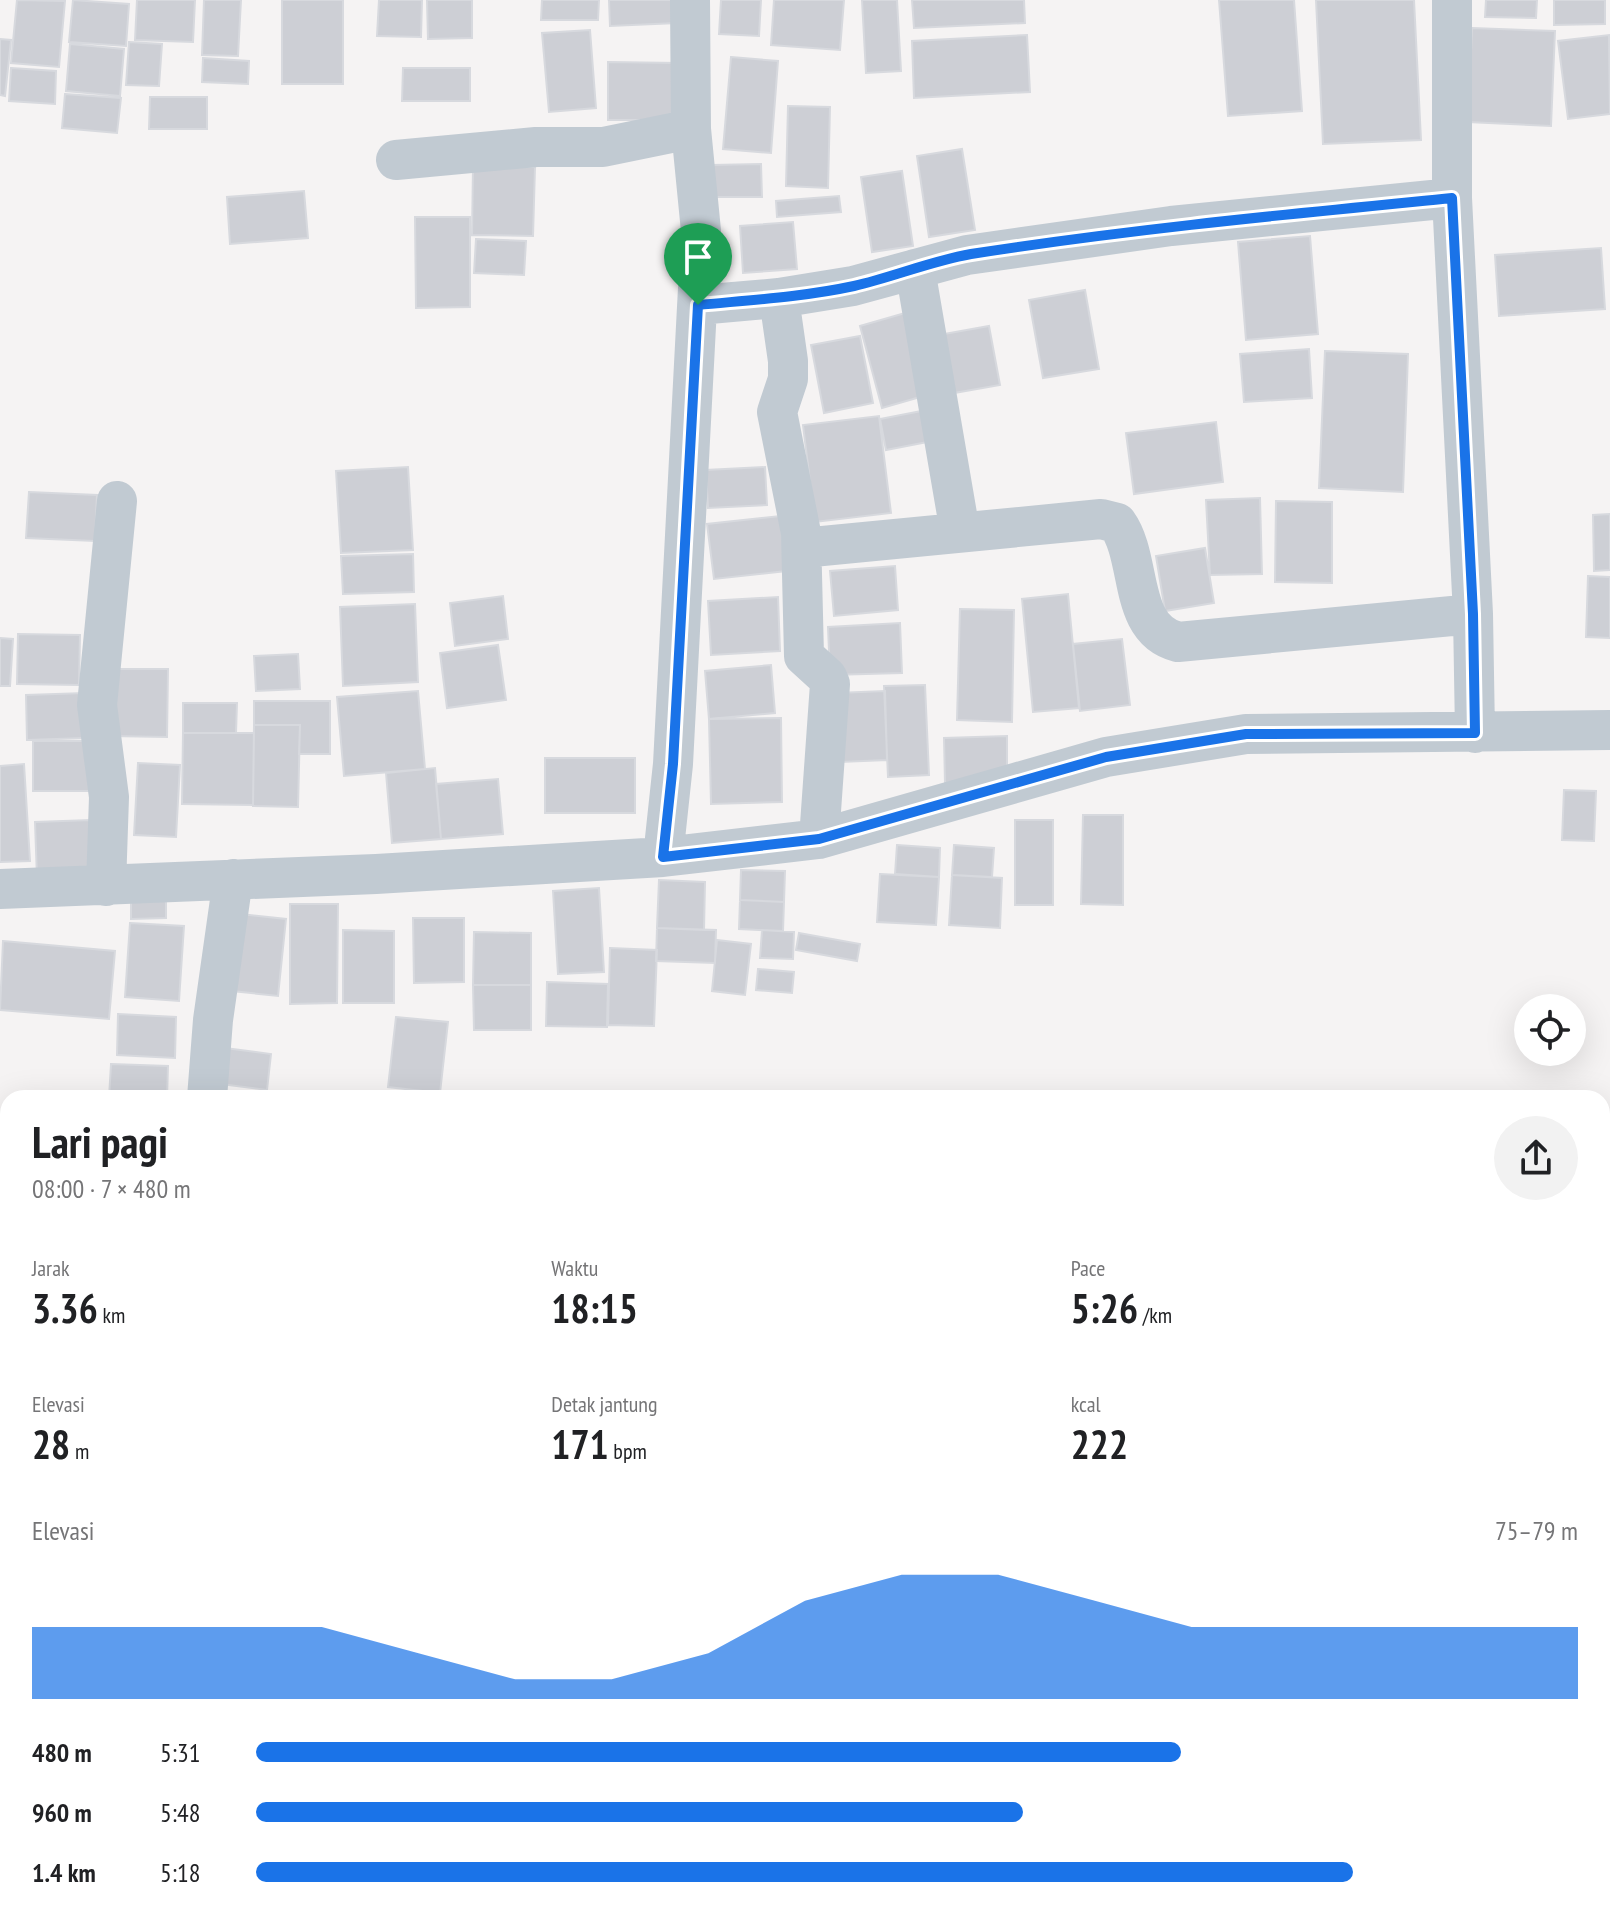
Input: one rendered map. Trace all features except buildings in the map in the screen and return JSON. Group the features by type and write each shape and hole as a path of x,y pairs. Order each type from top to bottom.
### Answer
{"street":[{"path":"663,857 673,764 701,231 691,129 690,0"},
{"path":"1452,0 1452,198 1473,614 1475,733"},
{"path":"396,160 536,147 603,147 691,129"},
{"path":"698,305 779,298 853,286 967,255 1171,226 1452,198"},
{"path":"915,269 960,532"},
{"path":"779,298 788,379 777,412 802,548 804,656 827,677 830,684 819,839"},
{"path":"106,886 109,797 97,705 117,501"},
{"path":"802,548 1101,519 1117,523 1127,536 1145,616 1152,629 1163,638 1178,642 1473,614"},
{"path":"0,889 663,857 819,839 1106,757 1246,734 1610,730"},
{"path":"208,1090 213,1020 233,879"}],"route":[{"path":"1452,198 1473,614 1475,733 1246,734 1106,757 819,839 663,857 673,764 698,305 779,298 853,286 967,255 1069,240 1171,226 1452,198"}]}
